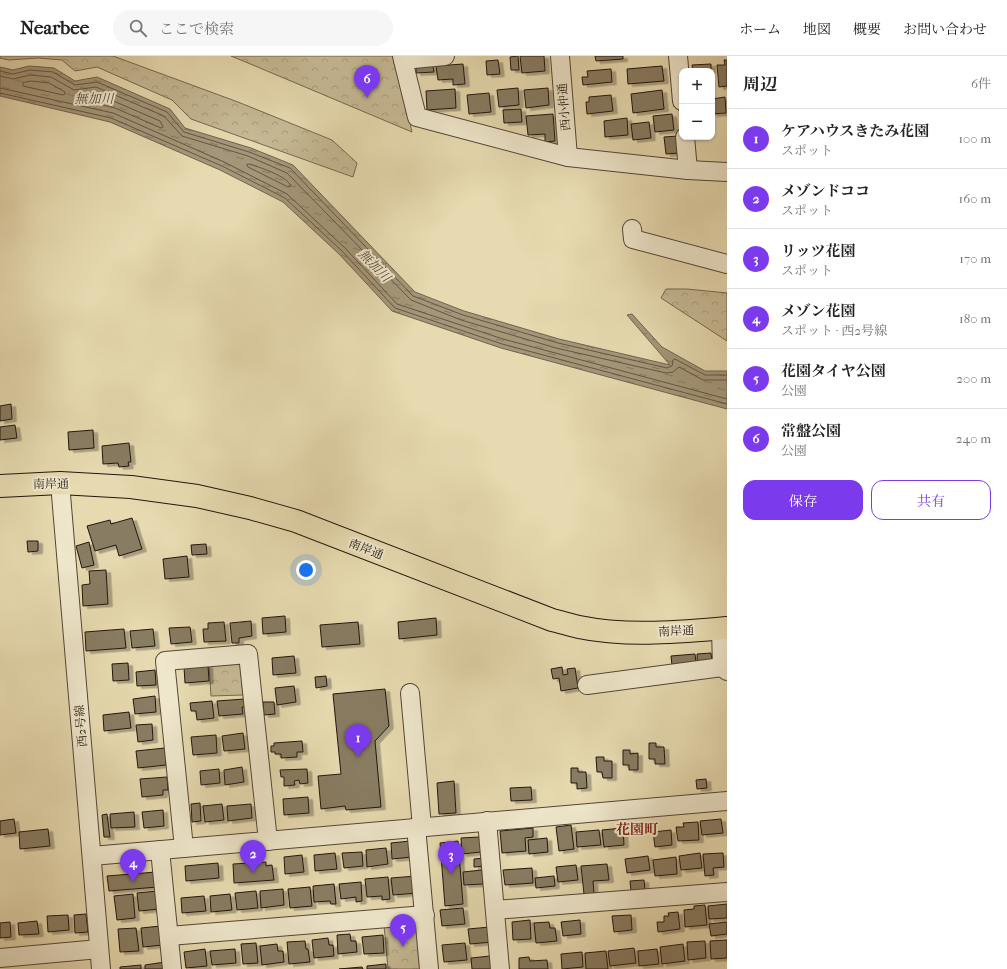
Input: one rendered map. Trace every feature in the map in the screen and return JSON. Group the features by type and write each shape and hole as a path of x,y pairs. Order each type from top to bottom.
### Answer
{"main road":[{"name":"南岸通","path":"0,486 60,483 132,487 197,496 250,508 296,521 552,620 578,627 609,632 640,633 724,628"}],"street":[{"path":"445,56 403,58 417,117 568,157 688,170 727,172"},
{"name":"西小仲通","path":"560,56 568,157"},
{"path":"679,56 680,68"},
{"path":"685,140 688,170"},
{"path":"632,229 633,239 727,264"},
{"name":"西2号線","path":"60,483 101,969"},
{"path":"587,685 725,669 724,628"},
{"path":"184,848 165,661 248,654 268,841"},
{"path":"410,693 429,969"},
{"path":"92,856 487,821 726,806"},
{"path":"487,821 500,969"},
{"path":"160,850 172,969"},
{"path":"496,910 727,892"},
{"path":"169,936 425,915"},
{"path":"0,958 99,949"}],"green space":[{"path":"0,56 113,56 238,102 332,140 357,163 353,177 191,119 172,100 97,67 75,71 62,60 38,58 9,60 0,58"},
{"path":"231,56 394,56 412,132 248,63"},
{"path":"666,289 687,289 727,293 727,341 661,298"},
{"path":"240,662 243,695 211,696 209,665"},
{"path":"418,922 422,969 388,969 384,925"}],"water":[{"name":"無加川","path":"29,66 54,68 75,81 97,77 170,109 185,128 251,148 293,165 415,292 464,311 559,339 670,365 627,315 632,314 662,347 705,371 727,371 727,409 501,348 392,311 339,254 283,202 220,170 110,122 0,96 0,67 13,70"}],"building":[{"path":"518,56 519,70 511,70 510,57"},
{"path":"520,56 544,56 545,71 522,73"},
{"path":"595,56 623,56 623,59 596,61"},
{"path":"498,60 500,74 487,75 486,61"},
{"path":"724,60 727,60 727,86 719,87 717,65 725,65"},
{"path":"463,64 465,84 453,85 453,79 438,80 436,66"},
{"path":"711,64 711,68 692,68 692,65"},
{"path":"433,65 434,72 416,73 416,67"},
{"path":"662,66 664,81 628,84 627,69"},
{"path":"611,69 612,82 583,85 582,77 588,77 587,71"},
{"path":"518,88 519,105 499,107 497,90"},
{"path":"548,88 549,105 526,108 524,90"},
{"path":"455,89 456,108 427,110 426,91"},
{"path":"662,90 664,109 633,113 631,94"},
{"path":"489,93 491,112 469,114 467,95"},
{"path":"611,95 613,111 587,114 586,102 589,102 589,97"},
{"path":"725,97 726,113 715,114 715,99"},
{"path":"521,109 522,122 504,123 503,110"},
{"path":"553,114 555,141 545,142 545,134 528,135 526,116"},
{"path":"672,114 674,130 655,132 653,116"},
{"path":"627,118 628,135 605,137 604,121"},
{"path":"649,122 651,138 633,140 631,124"},
{"path":"678,136 679,153 666,154 664,137"},
{"path":"11,404 12,419 0,421 0,406"},
{"path":"15,425 17,438 0,440 0,427"},
{"path":"93,430 94,448 69,450 68,432"},
{"path":"129,443 131,462 128,462 129,466 119,467 118,463 103,464 102,446"},
{"path":"132,518 142,549 119,556 116,545 95,551 87,526 110,520 111,524"},
{"path":"27,541 38,541 38,551 28,552"},
{"path":"89,542 94,565 82,568 76,546"},
{"path":"206,544 207,554 192,555 191,545"},
{"path":"187,556 189,577 165,579 163,559"},
{"path":"106,570 108,604 83,606 82,585 90,584 89,571"},
{"path":"285,616 286,632 263,634 262,618"},
{"path":"436,618 437,635 399,639 398,622"},
{"path":"251,621 252,636 239,638 239,643 232,643 230,623"},
{"path":"224,622 226,641 204,642 203,629 208,629 208,623"},
{"path":"358,622 360,644 322,647 320,625"},
{"path":"190,627 192,642 171,644 169,628"},
{"path":"124,629 126,648 86,651 85,632"},
{"path":"153,629 155,646 132,648 130,631"},
{"path":"711,653 713,670 698,671 697,654"},
{"path":"695,654 697,672 673,674 671,656"},
{"path":"294,656 296,673 273,675 272,658"},
{"path":"128,663 129,680 113,681 112,664"},
{"path":"208,665 209,681 185,683 184,667"},
{"path":"562,667 563,675 568,674 567,669 575,668 578,688 561,691 559,678 553,679 551,669"},
{"path":"155,670 156,685 137,686 136,672"},
{"path":"326,676 327,686 316,688 315,677"},
{"path":"294,686 296,702 277,705 275,688"},
{"path":"385,689 389,726 375,741 381,807 346,810 345,806 321,809 318,776 341,774 333,694"},
{"path":"155,696 156,712 135,714 133,699"},
{"path":"244,699 245,707 242,707 243,714 219,716 217,701"},
{"path":"212,701 214,718 197,720 196,711 191,711 190,703"},
{"path":"263,702 274,702 275,714 264,715"},
{"path":"129,712 131,728 104,731 103,715"},
{"path":"152,724 153,740 138,742 136,725"},
{"path":"243,733 245,749 224,751 222,736"},
{"path":"216,735 217,753 193,755 191,737"},
{"path":"302,741 303,752 297,752 297,757 281,758 281,754 271,752 271,746 274,746 274,743"},
{"path":"649,743 656,743 656,747 664,747 665,764 655,764 655,759 649,759"},
{"path":"165,748 166,765 138,768 136,751"},
{"path":"623,750 630,750 630,754 638,753 638,770 629,770 629,765 623,765"},
{"path":"596,757 604,757 604,761 612,761 612,778 603,778 602,772 597,772"},
{"path":"242,767 244,782 225,785 224,770"},
{"path":"571,768 578,768 578,772 586,772 587,788 577,789 577,783 571,783"},
{"path":"219,769 220,783 201,785 200,771"},
{"path":"307,769 308,783 300,784 299,780 294,781 295,785 284,786 284,777 281,777 280,770"},
{"path":"167,777 168,790 163,790 163,795 142,797 140,779"},
{"path":"706,779 707,788 697,789 696,780"},
{"path":"454,781 456,813 439,814 437,783"},
{"path":"531,787 532,800 511,801 510,788"},
{"path":"308,797 309,813 284,815 283,799"},
{"path":"200,803 201,821 192,822 191,804"},
{"path":"222,804 224,820 205,822 203,806"},
{"path":"251,804 252,818 228,821 227,806"},
{"path":"163,810 164,826 144,828 142,812"},
{"path":"134,812 135,827 111,828 110,814"},
{"path":"107,814 110,837 104,837 102,815"},
{"path":"14,819 16,833 0,835 0,821"},
{"path":"721,819 723,833 702,835 700,821"},
{"path":"698,822 699,840 678,841 676,827 684,827 683,823"},
{"path":"571,825 574,849 559,851 556,827"},
{"path":"533,828 533,837 525,838 526,851 502,853 500,831"},
{"path":"623,828 624,845 604,847 602,830"},
{"path":"48,829 50,846 20,849 19,832"},
{"path":"599,830 601,845 577,847 576,832"},
{"path":"671,830 672,845 655,847 653,832"},
{"path":"479,837 481,852 462,854 461,838"},
{"path":"547,838 548,852 529,854 528,840"},
{"path":"410,841 412,857 392,859 391,843"},
{"path":"458,841 463,904 445,906 440,843"},
{"path":"386,848 388,864 367,867 366,850"},
{"path":"362,852 363,866 344,868 342,853"},
{"path":"335,853 337,869 315,871 314,855"},
{"path":"700,853 702,868 681,870 679,856"},
{"path":"723,853 724,867 713,868 714,875 705,876 703,854"},
{"path":"302,855 304,872 285,874 284,857"},
{"path":"648,856 650,870 627,873 625,859"},
{"path":"676,857 677,874 655,876 653,860"},
{"path":"484,858 485,866 474,867 474,859"},
{"path":"266,862 266,866 272,865 274,880 234,883 233,864"},
{"path":"218,863 219,878 186,881 185,866"},
{"path":"607,864 609,880 593,881 594,894 584,894 581,866"},
{"path":"576,865 578,880 558,882 556,867"},
{"path":"532,868 533,883 505,885 503,870"},
{"path":"482,870 483,884 464,885 463,872"},
{"path":"156,872 158,887 109,891 107,876"},
{"path":"416,876 418,893 393,895 391,878"},
{"path":"554,876 555,886 536,888 535,878"},
{"path":"388,877 390,899 382,900 382,896 367,897 365,879"},
{"path":"644,880 645,890 631,891 630,881"},
{"path":"361,882 362,901 356,902 356,897 341,899 339,884"},
{"path":"334,884 336,904 331,904 330,901 314,902 313,886"},
{"path":"310,887 312,906 290,908 288,889"},
{"path":"283,889 284,905 261,908 260,891"},
{"path":"158,891 160,909 139,911 137,893"},
{"path":"256,891 258,908 237,910 235,893"},
{"path":"133,894 135,918 117,920 114,896"},
{"path":"230,894 232,910 211,912 210,896"},
{"path":"204,896 206,911 182,913 181,898"},
{"path":"727,904 727,918 709,919 708,906"},
{"path":"705,905 707,925 685,927 684,910 694,909 694,906"},
{"path":"463,908 465,924 442,926 440,910"},
{"path":"678,912 680,929 658,932 657,922 664,922 664,916 669,916 668,913"},
{"path":"86,914 88,932 75,933 74,915"},
{"path":"68,915 69,930 48,932 47,916"},
{"path":"631,915 632,930 614,932 612,916"},
{"path":"530,920 531,939 513,940 512,922"},
{"path":"580,920 581,934 563,936 561,922"},
{"path":"37,921 39,934 19,935 18,923"},
{"path":"10,922 11,937 0,938 0,923"},
{"path":"549,922 550,928 555,928 557,941 536,943 534,923"},
{"path":"727,922 727,934 711,936 709,924"},
{"path":"161,926 163,945 143,947 141,928"},
{"path":"490,927 492,942 470,944 468,929"},
{"path":"136,928 139,951 120,952 118,929"},
{"path":"350,934 351,941 356,941 357,952 338,954 337,935"},
{"path":"383,935 384,953 364,954 362,937"},
{"path":"328,938 329,945 333,945 334,956 314,958 312,940"},
{"path":"727,940 727,958 711,959 710,941"},
{"path":"305,941 310,962 289,964 287,942"},
{"path":"705,941 706,958 688,960 687,942"},
{"path":"256,943 258,963 243,964 241,944"},
{"path":"465,943 467,960 444,962 442,945"},
{"path":"277,944 278,951 283,951 284,962 262,965 260,946"},
{"path":"683,944 685,961 662,964 660,947"},
{"path":"634,948 636,963 610,966 608,951"},
{"path":"205,949 207,966 186,968 184,952"},
{"path":"235,949 236,963 212,965 210,951"},
{"path":"657,949 659,964 639,966 638,951"},
{"path":"606,951 608,969 586,969 585,953"},
{"path":"582,952 583,967 562,969 561,954"},
{"path":"490,956 492,969 472,969 471,958"},
{"path":"529,957 530,961 547,960 548,969 519,969 519,958"},
{"path":"165,962 165,969 145,969 145,965"},
{"path":"386,964 386,969 367,969 367,966"},
{"path":"141,965 141,969 120,969 120,967"},
{"path":"362,967 363,969 339,969"}],"place":[{"name":"常盤公園","path":"367,98"},
{"name":"ケアハウスきたみ花園","path":"358,757"},
{"name":"メゾンドココ","path":"253,873"},
{"name":"リッツ花園","path":"451,874"},
{"name":"メゾン花園","path":"133,882"},
{"name":"花園タイヤ公園","path":"403,947"}],"district":[{"name":"花園町","path":"637,829"}]}
